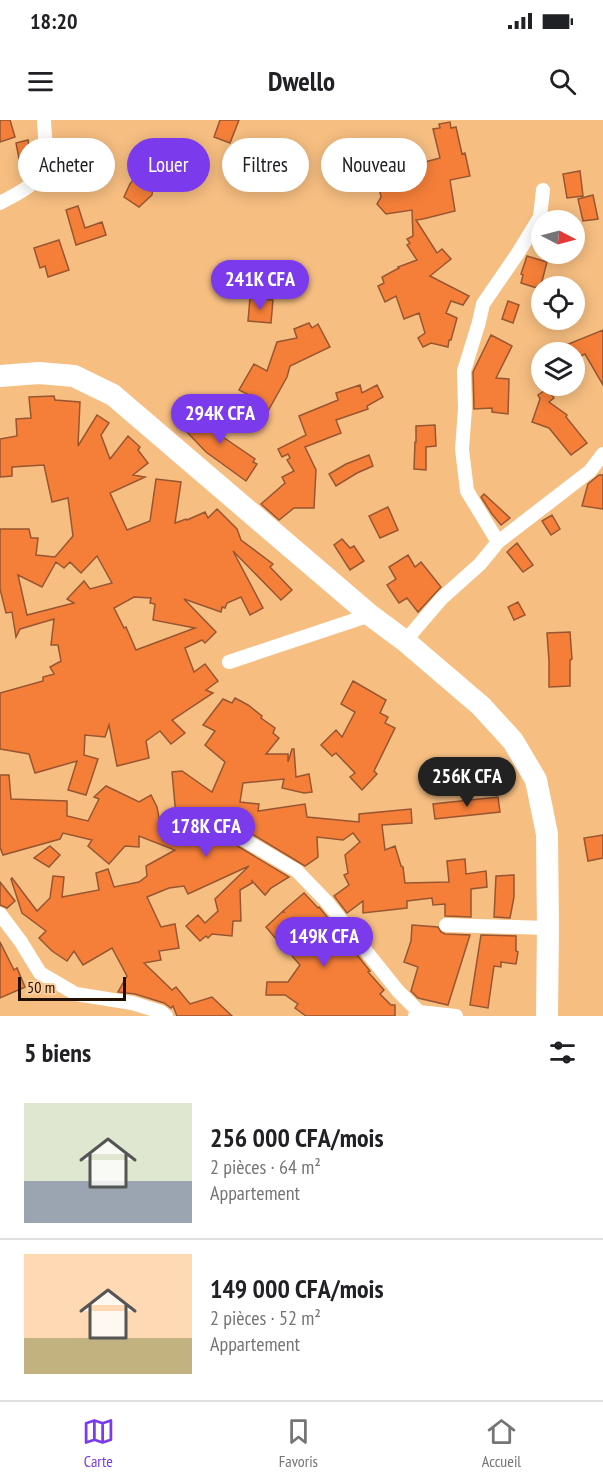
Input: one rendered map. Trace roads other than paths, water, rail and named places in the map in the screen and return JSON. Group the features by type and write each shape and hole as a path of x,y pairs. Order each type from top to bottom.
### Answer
{"main road":[{"path":"0,376 39,373 74,376 112,394 370,615 405,641 481,706 513,741 536,780 547,834 547,1016"}],"street":[{"path":"0,203 29,186 43,170 44,120"},
{"path":"498,542 467,491 462,449 465,410 464,371 483,304 540,217 543,190"},
{"path":"405,641 442,598 480,564 498,542 598,468 603,454"},
{"path":"229,662 370,615"},
{"path":"219,825 297,871 326,901 417,1014 456,1016"},
{"path":"0,914 40,972 76,993 132,1003 161,1012 166,1016"},
{"path":"446,925 548,928"}]}
